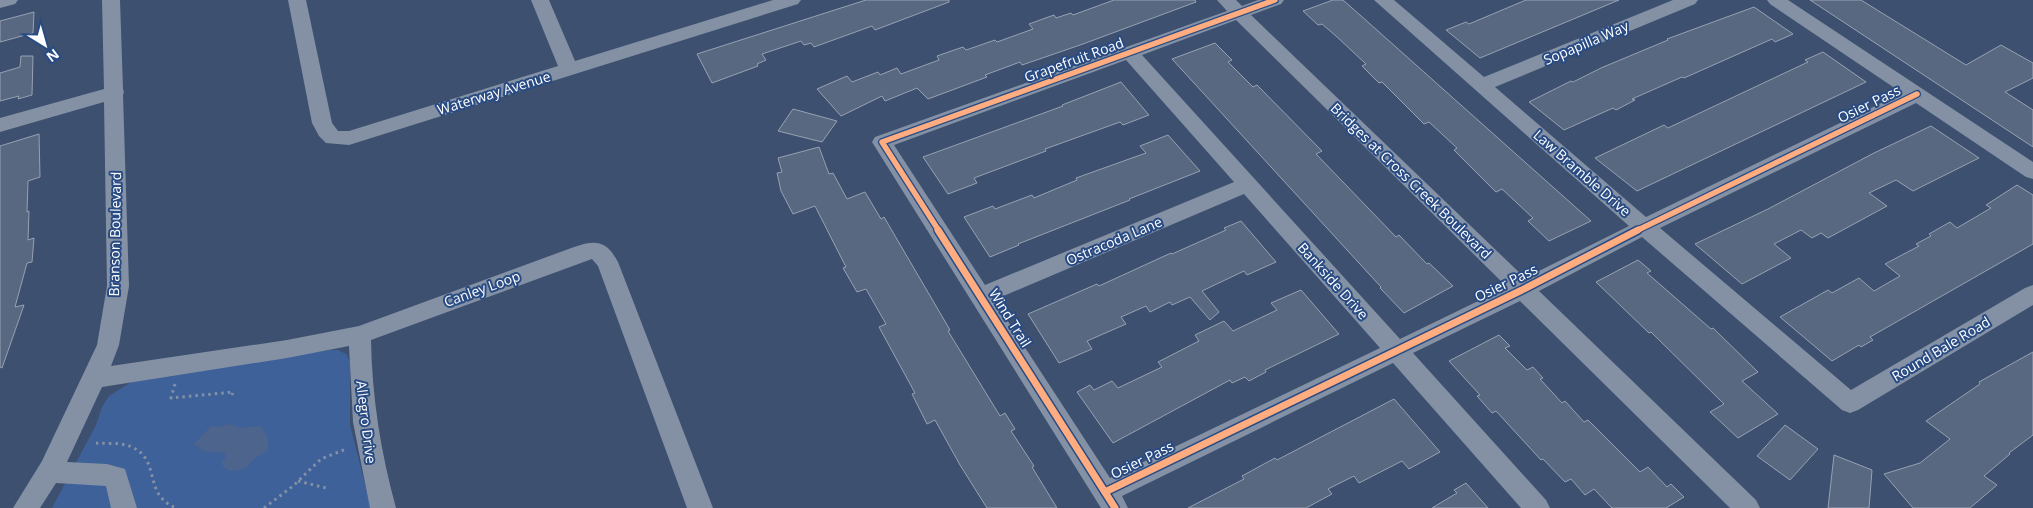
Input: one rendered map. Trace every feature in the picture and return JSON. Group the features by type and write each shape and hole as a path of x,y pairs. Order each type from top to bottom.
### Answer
{"street":[{"path":"0,2 9,0"},
{"name":"Branson Boulevard","path":"26,508 49,472 108,345 118,286 115,92 111,0"},
{"name":"Waterway Avenue","path":"297,0 322,123 326,131 333,138 349,138 790,0"},
{"path":"540,0 569,70"},
{"name":"Grapefruit Road","path":"882,142 1130,54 1232,6 1275,0"},
{"name":"Law Bramble Drive","path":"1383,0 1850,403"},
{"name":"Sopapilla Way","path":"1483,86 1688,0"},
{"path":"1776,0 2033,172"},
{"name":"Bridges at Cross Creek Boulevard","path":"1232,6 1747,508"},
{"name":"Bankside Drive","path":"1130,54 1537,508"},
{"path":"0,125 115,92"},
{"name":"Osier Pass","path":"1110,500 1396,350 1522,290 1644,227 1917,94"},
{"name":"Wind Trail","path":"882,142 1110,500"},
{"name":"Ostracoda Lane","path":"981,296 1247,185"},
{"name":"Canley Loop","path":"94,378 287,349 360,335 582,253 596,250 607,262 700,508"},
{"name":"Round Bale Road","path":"1850,403 2033,294"},
{"name":"Allegro Drive","path":"360,335 362,406 371,465 383,508"},
{"path":"49,472 116,477 124,508"}],"path":[{"path":"176,381 171,398 233,392 232,395"},
{"path":"96,443 122,444 140,452 150,463 158,494 162,500 176,508"},
{"path":"264,508 298,481 321,459 346,449"},
{"path":"298,481 326,488"}],"shaded area":[{"path":"338,350 346,354 350,362 350,425 371,508 52,508 96,425 102,407 109,396 133,381"},
{"path":"230,424 241,428 261,426 266,434 268,444 268,450 254,459 246,468 235,471 226,469 221,463 225,459 225,453 203,451 198,446 193,445 211,426 218,427"}],"building":[{"path":"866,0 949,0 949,2 875,30 872,26 814,47 811,43 804,45 801,41 762,54 766,60 757,64 758,66 712,83 697,54"},
{"path":"1114,0 1195,0 1196,2 1022,65 1020,62 985,75 987,77 928,99 917,88 885,101 882,96 841,116 817,89 847,76 852,82 878,72 880,75 897,68 901,74 939,60 937,56 963,47 966,50 995,40 997,42 1033,29 1029,24 1054,15 1056,18 1071,13 1073,15"},
{"path":"1333,0 1343,0 1591,221 1549,241 1528,221 1533,218 1502,189 1496,192 1454,150 1457,148 1429,122 1424,124 1382,82 1379,83 1362,66 1366,64 1322,24 1318,25 1303,11"},
{"path":"1526,0 1619,0 1480,58 1446,30 1466,22 1469,24"},
{"path":"1810,0 1861,0 1966,65 2001,45 2033,63 2033,78 2005,92 2033,110 2033,147"},
{"path":"1754,7 1793,34 1775,42 1772,39 1632,99 1635,100 1616,110 1613,108 1564,130 1529,102 1571,81 1573,82 1667,39"},
{"path":"34,12 33,33 0,42 0,21"},
{"path":"1215,43 1232,60 1228,62 1253,87 1257,85 1322,151 1316,154 1396,237 1399,235 1427,264 1429,263 1453,286 1404,313 1172,59"},
{"path":"1823,52 1866,82 1637,191 1595,158 1664,125 1668,128 1808,62 1805,60"},
{"path":"21,56 33,56 32,95 0,101 0,73 20,67"},
{"path":"1121,82 1149,115 1123,125 1120,122 1045,149 1046,151 974,178 977,183 948,194 923,157 1063,106"},
{"path":"793,109 837,121 822,142 778,131"},
{"path":"1931,126 1979,158 1913,191 1896,180 1869,193 1887,206 1828,238 1821,233 1812,238 1801,230 1774,244 1791,258 1742,284 1695,244 1768,209 1874,153"},
{"path":"39,134 40,177 28,181 28,240 34,238 32,262 27,263 15,307 24,305 2,368 0,367 0,146"},
{"path":"1168,135 1200,171 990,257 964,217 993,206 995,209 1032,195 1034,198 1077,180 1076,178 1146,153 1140,146"},
{"path":"819,147 829,174 833,173 847,199 865,192 881,219 884,217 950,330 948,331 1000,416 1005,413 1015,429 1011,431 1034,466 1032,467 1057,508 987,508 935,420 927,424 912,394 915,393 879,327 886,324 866,289 857,292 843,268 846,267 815,206 793,214 781,191 777,173 782,172 778,158"},
{"path":"2017,185 2033,195 2033,244 1870,337 1873,340 1861,347 1859,345 1832,361 1780,317 1828,290 1832,293 1859,278 1874,291 1900,276 1885,264 1919,246 1916,244 1950,222 1957,228 1991,208 1986,205"},
{"path":"1241,221 1276,262 1247,275 1244,271 1202,291 1219,312 1210,320 1190,297 1172,305 1170,302 1150,312 1146,306 1121,317 1126,324 1087,341 1092,349 1059,363 1028,314 1097,284 1099,286 1226,230 1224,228"},
{"path":"1638,260 1651,271 1647,273 1711,329 1713,328 1758,372 1742,381 1778,414 1738,438 1710,412 1724,404 1651,332 1649,333 1596,282"},
{"path":"1301,290 1339,334 1265,370 1266,372 1249,381 1245,377 1232,383 1230,380 1113,443 1077,392 1090,385 1094,390 1112,381 1118,388 1162,367 1158,362 1199,341 1195,335 1224,321 1233,331 1277,310 1271,303"},
{"path":"1499,335 1510,346 1505,348 1527,370 1533,367 1543,378 1540,379 1562,403 1565,401 1584,422 1588,420 1640,472 1648,467 1667,487 1671,484 1684,497 1666,508 1612,508 1594,489 1585,495 1571,479 1565,482 1543,459 1541,460 1496,411 1492,413 1477,396 1480,395 1449,361"},
{"path":"2033,352 2033,435 2009,453 1984,476 1997,485 1970,508 1913,508 1884,474 1920,463 1950,439 1926,421 1980,384 1979,382"},
{"path":"1394,399 1440,452 1409,469 1402,461 1359,483 1354,476 1328,489 1332,494 1306,508 1188,508 1244,479 1242,476 1275,458 1277,460"},
{"path":"1785,425 1818,449 1790,480 1757,456"},
{"path":"1834,455 1872,470 1869,508 1828,508"},
{"path":"1466,483 1488,508 1432,508 1457,493 1454,490"}],"cycle path":[{"path":"1115,508 882,142 1275,0"},
{"path":"1105,492 1522,290 1644,227 1917,94"}]}
